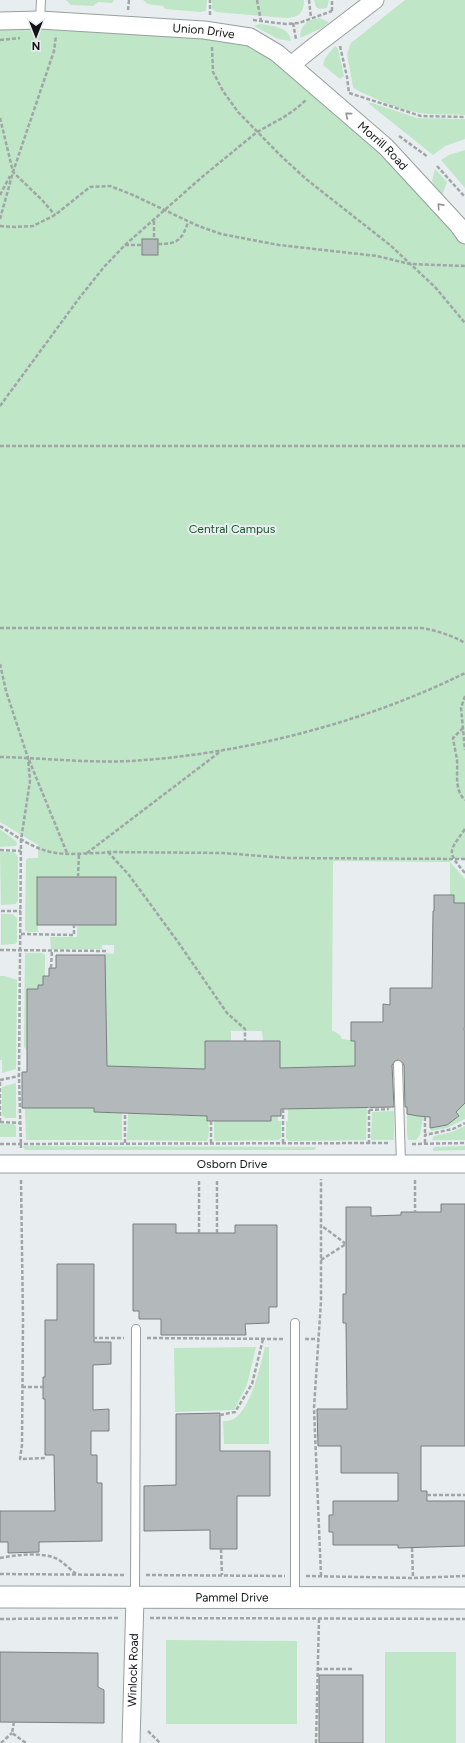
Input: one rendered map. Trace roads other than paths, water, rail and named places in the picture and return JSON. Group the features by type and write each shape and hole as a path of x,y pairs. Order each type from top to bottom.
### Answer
{"street":[{"path":"291,65 375,0"},
{"name":"Union Drive","path":"0,21 40,20 236,33 250,36 259,41 291,65"},
{"name":"Morrill Road","path":"291,65 386,147 421,184 465,236"},
{"name":"Osborn Drive","path":"0,1164 465,1164"},
{"name":"Pammel Drive","path":"0,1597 465,1598"},
{"name":"Winlock Road","path":"131,1743 135,1597"}],"lane":[{"path":"40,20 41,0"},
{"path":"398,1065 401,1164"},
{"path":"295,1323 295,1597"},
{"path":"135,1597 136,1329"}],"park label":[{"name":"Central Campus","path":"232,529"}]}
